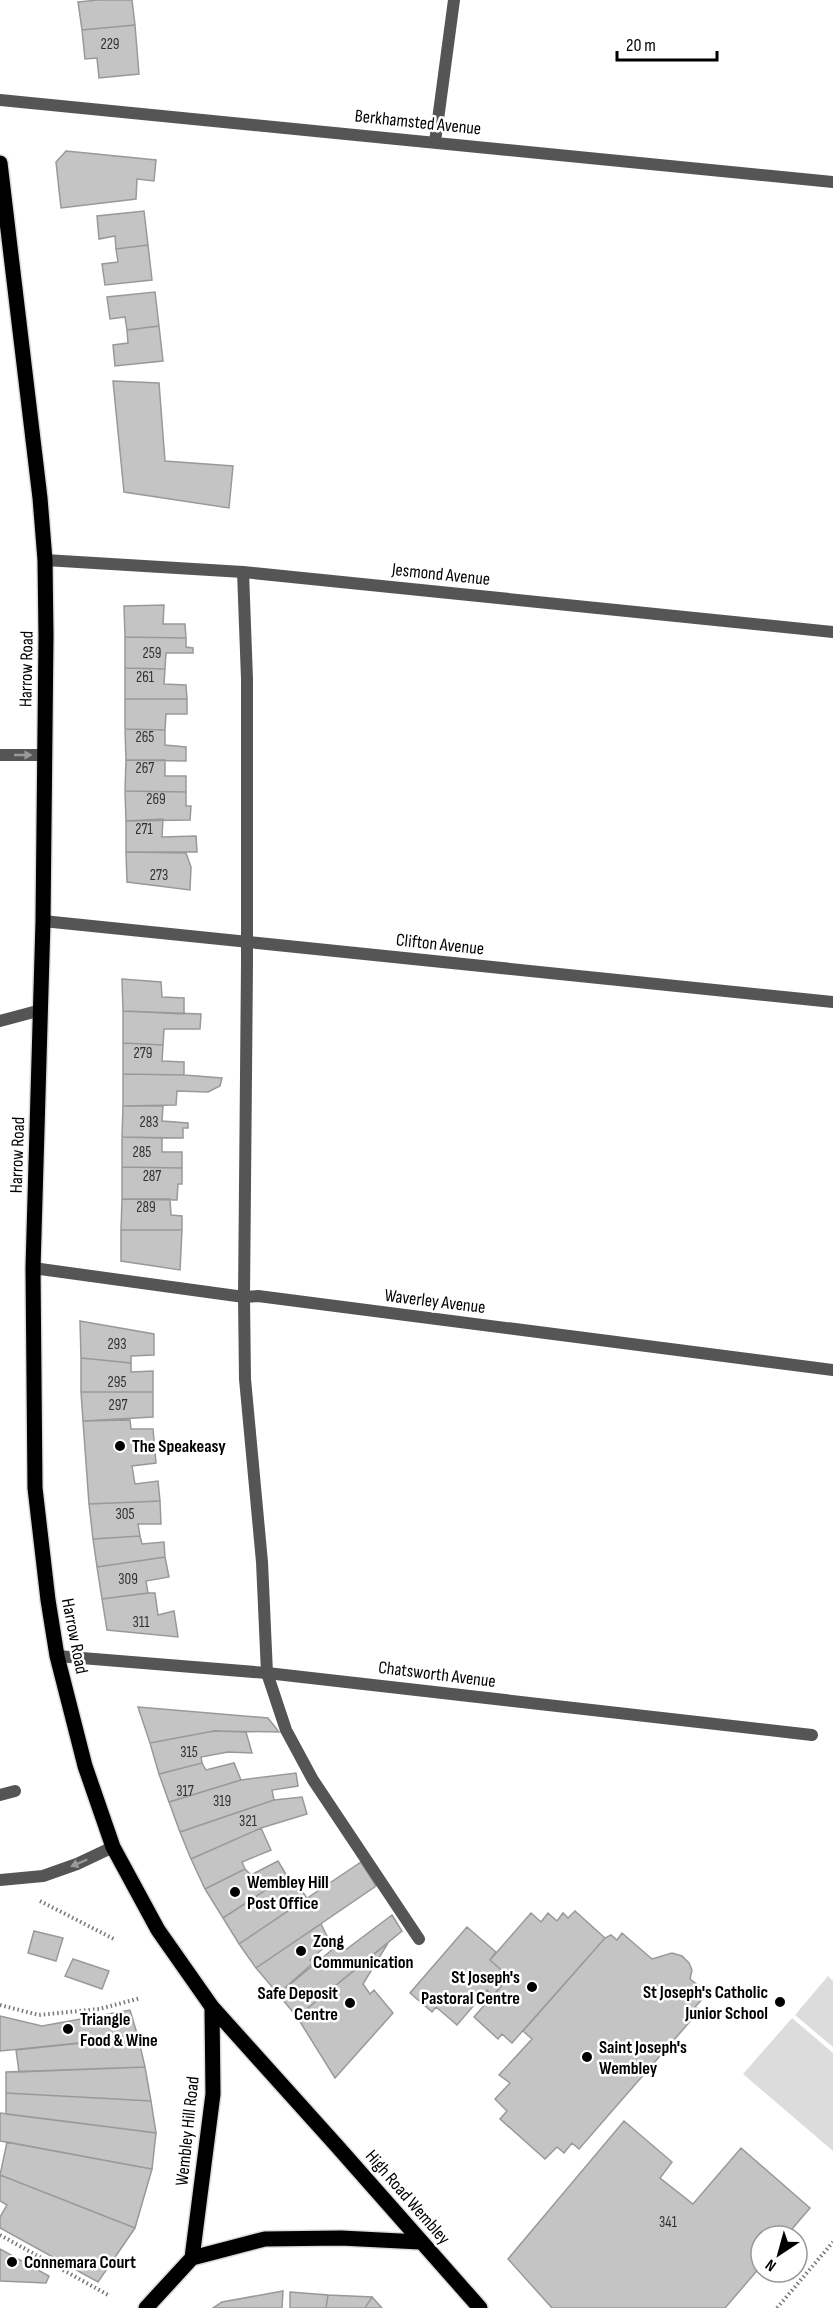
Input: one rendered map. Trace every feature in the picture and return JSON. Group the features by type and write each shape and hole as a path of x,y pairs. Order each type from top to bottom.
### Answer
{"main road":[{"name":"Harrow Road","path":"0,163 40,498 45,560 43,921 33,1268 35,1488 48,1600 57,1656 85,1766 113,1847 158,1930 212,2007 306,2112"},
{"name":"Wembley Hill Road","path":"192,2258 213,2094 212,2007"},
{"name":"High Road Wembley","path":"306,2112 480,2308"},
{"path":"146,2308 192,2258 265,2239 341,2238 420,2242"}],"street":[{"path":"435,142 454,0"},
{"name":"Berkhamsted Avenue","path":"0,100 833,182"},
{"name":"Jesmond Avenue","path":"45,560 243,572 833,632"},
{"path":"243,572 248,679 243,1296 245,1379 262,1562 267,1673 286,1730 313,1780 419,1939"},
{"path":"0,755 45,755"},
{"name":"Clifton Avenue","path":"43,921 833,1002"},
{"path":"0,1021 41,1010"},
{"name":"Waverley Avenue","path":"33,1268 833,1370"},
{"name":"Chatsworth Avenue","path":"57,1656 267,1673 812,1736"},
{"path":"0,1795 15,1791"},
{"path":"0,1880 44,1876 113,1847"}],"path":[{"path":"31,1896 114,1939"},
{"path":"0,2005 39,2015 99,2009 141,1998"},
{"path":"0,2235 110,2296"},
{"path":"777,2308 833,2242"}],"shaded area":[{"path":"828,1976 833,1981 833,2047 795,2015"},
{"path":"792,2018 833,2053 833,2151 743,2074"}],"building":[{"path":"132,0 135,25 82,30 78,2"},
{"path":"135,25 139,74 99,78 97,58 85,59 82,30"},
{"path":"66,151 156,160 154,181 137,179 136,199 61,208 56,162"},
{"path":"144,211 148,245 116,249 115,236 99,239 97,216"},
{"path":"148,245 152,280 105,285 102,264 118,262 116,249"},
{"path":"155,292 159,326 127,330 125,317 110,319 107,297"},
{"path":"159,326 163,361 115,366 113,345 128,343 127,330"},
{"path":"113,381 159,383 165,461 233,466 229,508 124,492"},
{"path":"164,605 163,624 185,624 186,638 125,637 124,606"},
{"path":"125,637 186,638 186,647 193,648 193,653 166,653 165,669 125,668"},
{"path":"125,668 165,669 164,684 186,685 187,699 125,699"},
{"path":"125,699 187,699 187,714 166,714 165,730 125,729"},
{"path":"125,729 165,730 165,745 186,747 186,761 126,760"},
{"path":"126,760 165,760 165,776 186,776 186,792 125,791"},
{"path":"125,791 186,792 186,806 191,806 190,820 126,821"},
{"path":"163,819 162,837 196,836 197,852 126,852 126,821"},
{"path":"126,852 186,853 191,867 190,890 127,882"},
{"path":"122,979 161,982 162,997 184,998 184,1014 123,1011"},
{"path":"123,1011 201,1014 200,1029 164,1029 163,1045 123,1043"},
{"path":"123,1043 163,1045 162,1061 184,1062 184,1075 123,1074"},
{"path":"123,1074 222,1078 220,1086 208,1092 177,1091 176,1105 123,1106"},
{"path":"123,1106 163,1106 162,1121 188,1123 188,1128 183,1128 183,1138 122,1137"},
{"path":"122,1137 162,1138 162,1152 182,1152 182,1168 122,1167"},
{"path":"122,1167 182,1168 182,1184 178,1184 177,1200 122,1199"},
{"path":"122,1199 170,1199 171,1215 182,1216 182,1230 121,1230"},
{"path":"121,1230 182,1230 180,1270 121,1261"},
{"path":"80,1321 154,1334 154,1355 131,1356 131,1363 81,1358"},
{"path":"81,1358 131,1363 131,1372 153,1371 153,1392 81,1392"},
{"path":"81,1392 153,1392 153,1417 83,1421"},
{"name":"The Speakeasy","path":"130,1420 131,1429 153,1429 156,1463 132,1466 135,1484 158,1481 160,1501 89,1504 83,1421"},
{"path":"160,1501 161,1524 138,1524 140,1536 93,1539 89,1504"},
{"path":"140,1536 142,1544 164,1542 165,1557 97,1567 93,1539"},
{"path":"165,1557 169,1577 146,1581 148,1593 102,1599 97,1567"},
{"path":"155,1593 158,1615 174,1611 178,1637 107,1630 102,1599"},
{"path":"138,1707 268,1718 279,1732 214,1731 150,1743"},
{"path":"214,1731 246,1732 252,1753 228,1752 201,1757 202,1763 159,1774 150,1743"},
{"path":"202,1763 206,1770 234,1763 241,1780 169,1802 159,1774"},
{"path":"296,1773 298,1786 272,1790 274,1800 180,1832 169,1802 241,1780"},
{"path":"302,1797 307,1814 261,1828 191,1859 180,1832 274,1800"},
{"path":"261,1828 271,1850 242,1862 245,1869 205,1889 191,1859"},
{"name":"Wembley Hill Post Office","path":"278,1861 287,1876 223,1918 205,1889 245,1869 251,1875"},
{"path":"361,1862 376,1886 256,1968 239,1944"},
{"path":"287,1876 295,1889 300,1888 307,1898 239,1944 223,1918"},
{"name":"St Joseph's Pastoral Centre","path":"575,1911 605,1938 512,2043 502,2034 498,2039 474,2017 509,1977 490,1960 531,1913 541,1922 548,1913 557,1921 563,1913 568,1918"},
{"path":"392,1915 402,1931 297,2017 278,1994 338,1945 344,1951"},
{"name":"Zong Communication","path":"321,1924 330,1942 310,1960 313,1963 278,1994 256,1968"},
{"path":"467,1927 496,1952 490,1960 509,1977 493,1996 487,1990 457,2025 436,2007 432,2012 410,1993"},
{"path":"34,1931 63,1938 56,1961 28,1953"},
{"name":"Saint Joseph's Wembley","path":"622,1933 652,1959 672,1953 682,1956 692,1970 690,1979 708,1993 695,2007 700,2010 579,2149 572,2143 564,2153 557,2147 545,2159 500,2119 507,2111 495,2099 510,2083 499,2075 532,2039 523,2031 605,1938 611,1935 617,1940"},
{"name":"Safe Deposit Centre","path":"388,1943 363,1984 370,1994 374,1990 393,2013 335,2078 297,2017"},
{"path":"73,1959 109,1971 102,1989 65,1976"},
{"name":"Triangle Food & Wine","path":"130,2010 138,2037 0,2051 0,2016 42,2026"},
{"path":"138,2037 145,2067 19,2072 16,2050"},
{"path":"145,2067 151,2101 6,2093 6,2072"},
{"path":"6,2093 151,2101 156,2133 6,2114"},
{"path":"0,2113 156,2133 152,2169 0,2141"},
{"path":"624,2121 672,2162 660,2178 693,2204 741,2148 810,2208 796,2224 749,2224 749,2280 725,2308 552,2308 508,2259"},
{"path":"7,2142 152,2169 135,2228 0,2175"},
{"path":"0,2175 135,2228 98,2282 0,2228 0,2217 7,2205 0,2201"},
{"name":"Connemara Court","path":"0,2249 49,2276 46,2283 0,2281"},
{"path":"283,2291 282,2308 213,2308 222,2302"},
{"path":"290,2292 328,2295 326,2308 290,2308"},
{"path":"328,2295 372,2297 365,2308 326,2308"},
{"path":"372,2297 382,2308 365,2308"}],"place":[{"name":"The Speakeasy","path":"120,1446"},
{"name":"Wembley Hill Post Office","path":"235,1892"},
{"name":"Zong Communication","path":"301,1951"},
{"name":"St Joseph's Pastoral Centre","path":"532,1987"},
{"name":"St Joseph's Catholic Junior School","path":"780,2002"},
{"name":"Safe Deposit Centre","path":"350,2003"},
{"name":"Triangle Food & Wine","path":"68,2029"},
{"name":"Saint Joseph's Wembley","path":"587,2057"},
{"name":"Connemara Court","path":"12,2262"}]}
